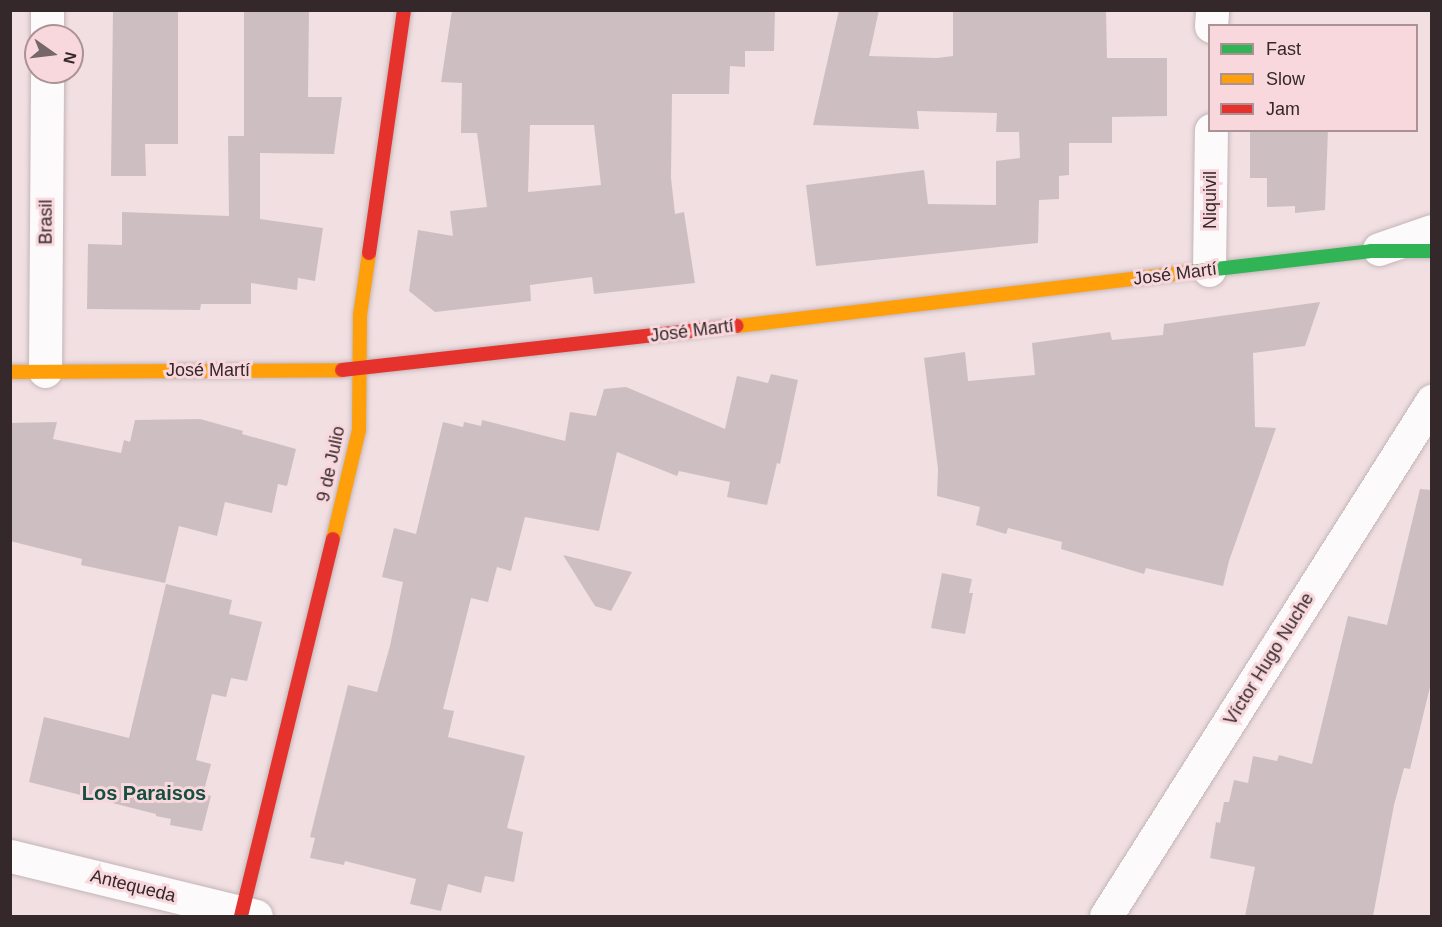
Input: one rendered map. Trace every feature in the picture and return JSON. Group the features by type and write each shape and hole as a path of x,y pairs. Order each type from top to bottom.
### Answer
{"street":[{"name":"9 de Julio","path":"246,915 359,430 360,315 404,10"},
{"name":"Brasil","path":"45,371 47,84"},
{"name":"Niquivil","path":"1209,270 1210,132"},
{"name":"José Martí","path":"1371,251 1431,231"},
{"name":"José Martí","path":"10,372 360,370 1371,251 1431,251"},
{"name":"Víctor Hugo Nuche","path":"1106,916 1431,401"},
{"name":"Antequeda","path":"10,856 246,915"}],"building":[{"path":"113,10 178,10 178,144 145,144 146,176 111,176"},
{"path":"244,10 309,10 308,97 342,97 334,154 260,153 260,219 323,228 315,281 298,278 297,290 251,283 251,304 201,304 200,310 87,309 88,244 122,245 122,212 229,216 228,136 244,136"},
{"path":"452,10 775,10 774,51 745,51 745,67 730,66 729,94 672,94 671,178 675,214 684,212 695,283 594,294 592,277 530,285 531,301 435,312 409,291 418,230 453,236 450,211 487,207 477,133 461,133 462,83 441,82","holes":["530,125 594,125 601,185 528,192"]},
{"path":"839,10 879,10 869,56 937,58 953,56 953,10 1106,10 1107,58 1167,58 1167,116 1112,117 1112,143 1069,143 1069,175 1059,176 1059,199 1039,200 1038,243 816,266 806,185 924,170 928,204 996,205 996,161 1020,158 1019,132 996,132 997,113 917,111 919,129 813,125"},
{"path":"1250,132 1328,132 1325,210 1295,213 1295,206 1267,207 1267,178 1250,178"},
{"path":"1320,302 1305,346 1253,353 1255,427 1276,428 1229,561 1223,586 1146,568 1144,574 1061,549 1062,542 1008,528 1006,534 976,525 980,507 937,496 938,469 924,358 965,352 968,381 1035,375 1032,343 1110,332 1112,340 1163,335 1164,324"},
{"path":"771,374 798,380 780,464 777,463 767,505 727,497 730,482 679,471 677,476 617,452 599,531 525,517 511,571 497,567 488,602 471,598 443,709 454,711 448,737 525,756 507,828 523,832 514,882 485,876 481,893 448,884 441,911 410,904 416,879 345,861 344,865 310,858 315,838 310,837 348,685 377,692 390,646 403,582 382,577 394,528 416,534 443,422 463,427 464,422 481,426 482,420 565,441 570,412 596,416 604,389 626,387 725,429 737,376 768,383"},
{"path":"200,419 296,449 287,486 278,484 272,513 225,502 217,536 179,526 165,583 81,565 82,559 10,541 10,423 57,422 53,439 121,453 124,440 130,442 135,420"},
{"path":"1420,489 1431,490 1431,683 1410,769 1404,768 1394,805 1373,916 1245,916 1255,867 1210,858 1216,822 1220,823 1224,802 1229,802 1234,780 1248,783 1253,756 1277,761 1279,755 1312,764 1348,616 1387,625"},
{"path":"563,555 632,572 611,611 595,606"},
{"path":"942,573 972,579 969,593 973,593 965,634 931,628"},
{"path":"166,584 232,600 229,614 262,622 247,681 231,678 226,697 212,694 196,760 211,764 203,794 211,796 202,831 170,825 171,819 156,816 156,814 29,782 44,717 129,738"}],"traffic: fast":[{"path":"1190,272 1371,251 1432,251"}],"traffic: slow":[{"path":"333,539 359,430 360,315 369,253"},
{"path":"737,326 1190,272"},
{"path":"10,372 342,370"}],"traffic: jam":[{"path":"369,253 404,10"},
{"path":"342,370 737,326"},
{"path":"241,916 333,539"}],"district":[{"name":"Los Paraisos","path":"144,793"}]}
